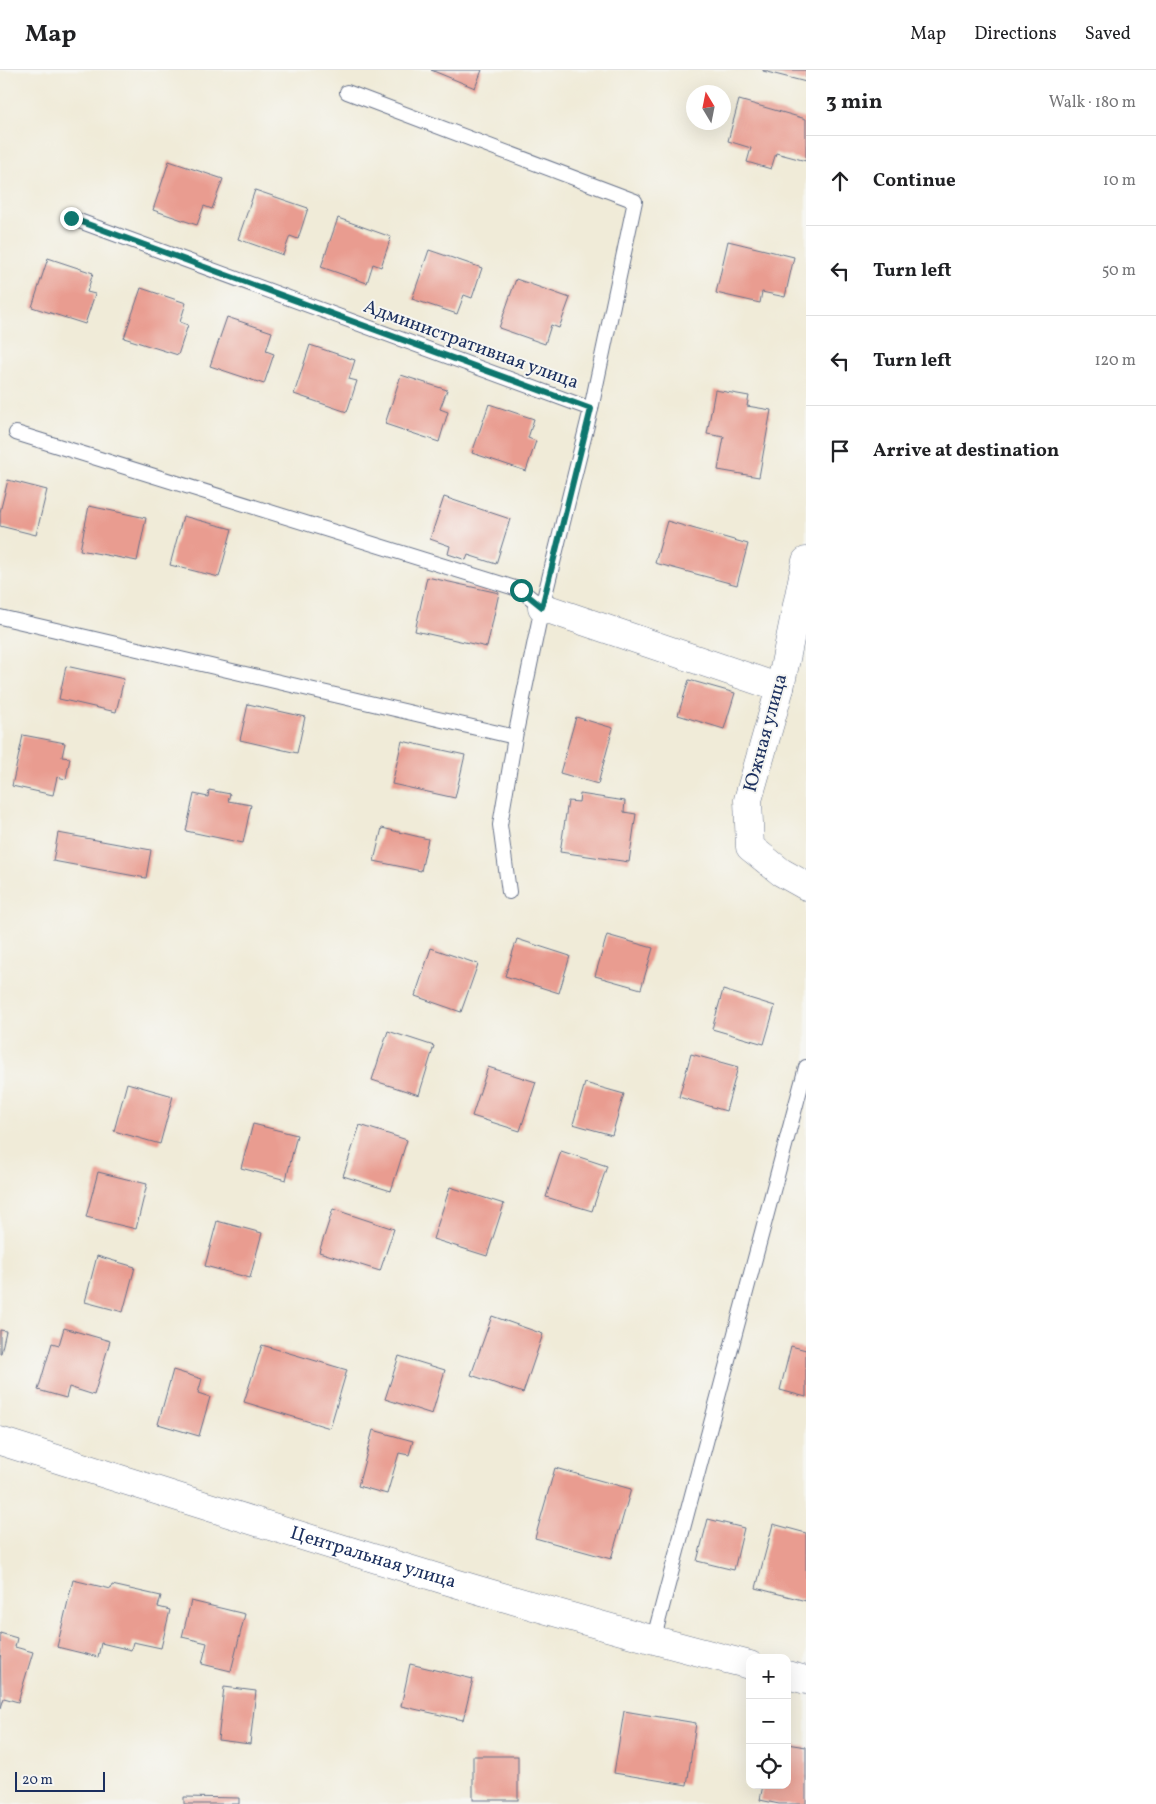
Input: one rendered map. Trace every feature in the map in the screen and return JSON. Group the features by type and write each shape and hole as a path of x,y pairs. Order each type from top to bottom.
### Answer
{"street":[{"name":"Южная улица","path":"806,561 780,688 748,800 750,847 781,872 806,886"},
{"path":"542,607 780,688"},
{"name":"Центральная улица","path":"0,1442 448,1582 653,1641 746,1664"},
{"path":"791,1676 806,1680"}],"lane":[{"path":"347,92 635,201 591,409"},
{"name":"Административная улица","path":"71,218 591,409 542,607 515,738 500,825 509,892"},
{"path":"16,433 521,590 542,607"},
{"path":"0,617 515,738"},
{"path":"653,1641 806,1067"}],"building":[{"path":"431,70 482,70 475,88"},
{"path":"806,70 806,82 763,71"},
{"path":"739,100 806,119 806,161 776,153 771,169 747,162 751,148 728,141"},
{"path":"169,161 223,179 212,209 204,206 197,225 153,210"},
{"path":"255,190 308,208 298,239 290,236 283,255 238,239"},
{"path":"338,218 391,237 381,267 373,264 367,283 321,267"},
{"path":"728,241 794,257 785,297 762,292 760,303 716,293"},
{"path":"429,250 482,268 472,298 464,295 457,314 412,299"},
{"path":"48,258 93,273 87,292 95,294 85,324 32,307"},
{"path":"516,279 570,298 559,328 551,325 545,344 499,328"},
{"path":"141,288 186,303 180,322 188,325 178,355 124,338"},
{"path":"227,317 272,332 266,351 274,354 264,384 210,366"},
{"path":"310,345 355,360 349,379 357,381 347,412 294,394"},
{"path":"401,375 447,390 440,409 448,412 439,442 385,424"},
{"path":"715,390 749,396 747,406 771,410 759,477 718,470 724,437 707,434"},
{"path":"489,404 534,419 528,438 536,441 526,471 472,453"},
{"path":"8,480 47,490 36,535 0,526 0,512"},
{"path":"444,497 510,519 496,564 468,555 466,560 448,554 450,546 430,539"},
{"path":"89,506 146,518 137,561 80,550"},
{"path":"183,516 232,529 219,577 170,565"},
{"path":"667,521 748,544 737,585 655,563"},
{"path":"427,577 499,593 487,647 415,631"},
{"path":"66,666 124,679 116,712 59,699"},
{"path":"689,680 735,693 724,729 678,715"},
{"path":"248,704 305,717 297,753 240,740"},
{"path":"576,717 613,728 598,784 560,773"},
{"path":"23,735 65,743 62,757 70,758 66,779 57,777 53,795 12,786"},
{"path":"402,741 465,755 455,798 392,784"},
{"path":"209,790 230,794 228,801 251,805 243,843 186,831 194,794 208,797"},
{"path":"580,794 625,801 624,812 636,814 629,862 560,852 568,801 579,802"},
{"path":"382,828 428,839 421,871 374,861"},
{"path":"58,833 151,850 146,878 53,861"},
{"path":"607,935 653,948 641,989 595,976"},
{"path":"517,939 570,956 559,993 505,976"},
{"path":"431,948 478,964 461,1012 415,996"},
{"path":"723,990 775,1006 764,1044 712,1029"},
{"path":"388,1031 434,1046 419,1095 372,1080"},
{"path":"691,1054 738,1067 726,1111 679,1097"},
{"path":"488,1067 536,1082 520,1131 472,1116"},
{"path":"127,1083 173,1096 160,1144 114,1131"},
{"path":"585,1083 624,1094 612,1135 573,1124"},
{"path":"253,1124 297,1135 286,1180 241,1168"},
{"path":"360,1125 407,1140 391,1191 343,1176"},
{"path":"561,1151 607,1166 592,1211 546,1197"},
{"path":"98,1172 147,1184 136,1229 86,1217"},
{"path":"450,1187 504,1204 487,1256 433,1239"},
{"path":"333,1209 394,1229 380,1271 319,1252"},
{"path":"217,1221 262,1233 250,1278 205,1266"},
{"path":"97,1256 135,1267 123,1312 85,1302"},
{"path":"492,1316 543,1334 523,1393 471,1375"},
{"path":"64,1328 110,1341 94,1395 69,1387 66,1398 38,1390 52,1343 59,1345"},
{"path":"0,1330 6,1331 1,1353 0,1353"},
{"path":"262,1345 347,1370 330,1428 244,1402"},
{"path":"791,1346 806,1350 806,1397 780,1390"},
{"path":"399,1356 445,1370 432,1414 385,1399"},
{"path":"173,1370 202,1379 198,1393 210,1397 199,1436 158,1424"},
{"path":"373,1430 413,1441 409,1455 399,1453 387,1494 358,1486"},
{"path":"555,1468 631,1489 611,1559 535,1538"},
{"path":"708,1519 744,1528 734,1570 697,1561"},
{"path":"773,1524 806,1533 806,1601 756,1588"},
{"path":"73,1580 111,1589 112,1585 161,1596 158,1607 170,1610 161,1648 133,1642 131,1650 101,1643 98,1657 57,1647"},
{"path":"191,1601 245,1614 231,1671 202,1664 207,1643 182,1637"},
{"path":"0,1633 17,1638 15,1647 33,1652 18,1702 4,1698 1,1708"},
{"path":"410,1664 473,1679 463,1720 401,1706"},
{"path":"224,1687 256,1691 250,1744 218,1740"},
{"path":"624,1711 696,1723 687,1785 614,1773"},
{"path":"791,1745 806,1747 806,1804 779,1804 760,1800 762,1789 791,1789"},
{"path":"473,1756 518,1756 518,1800 473,1800"},
{"path":"184,1797 239,1798 239,1804 184,1804"}],"route":[{"path":"71,218 591,409 542,607 521,590"}]}
